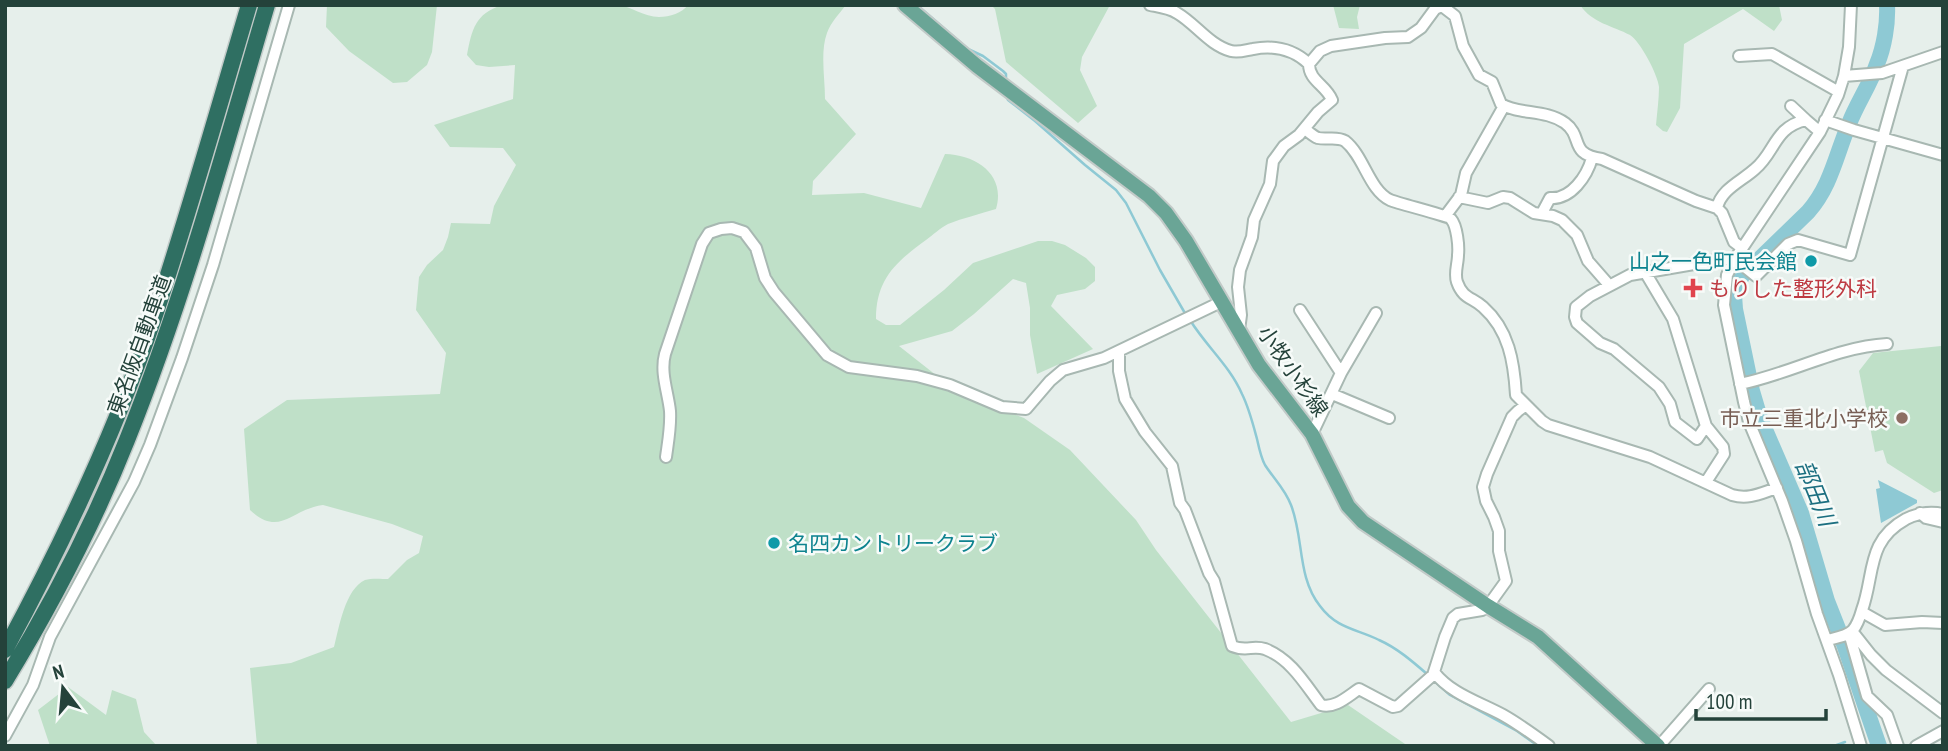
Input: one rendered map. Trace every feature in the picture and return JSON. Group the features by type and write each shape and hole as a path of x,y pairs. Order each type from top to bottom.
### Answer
{"highway":[{"name":"東名阪自動車道","path":"5,650 79,502 135,369 159,302 249,5"},
{"name":"東名阪自動車道","path":"5,681 62,580 135,419 164,342 206,214 267,5"}],"main road":[{"name":"小牧小杉線","path":"905,5 1006,88 1149,196 1166,213 1186,241 1259,365 1312,434 1349,506 1363,522 1538,637 1658,746"}],"street":[{"path":"5,736 33,685 50,637 134,482 150,445 213,265 289,5"},
{"path":"1150,5 1170,9 1226,49 1238,52 1280,47 1309,64"},
{"path":"1851,5 1849,47 1839,92 1819,132 1742,248 1739,262 1727,275 1724,305 1749,422 1796,541 1817,614 1830,640 1861,746"},
{"path":"1239,330 1240,270 1252,237 1254,220 1270,184 1273,161 1284,146 1305,129 1312,118 1332,100 1328,90 1314,80 1309,64 1320,51 1331,46 1411,36 1421,28 1435,9 1442,6 1455,16 1463,46 1470,59 1479,75 1492,82 1498,100 1504,106 1558,118 1570,127 1580,149 1592,158 1602,159 1717,208 1722,213 1734,242 1742,248"},
{"path":"1844,76 1882,73 1943,52"},
{"path":"1739,57 1772,54 1839,92"},
{"path":"1706,426 1696,439 1675,422 1670,404 1659,387 1614,349 1601,343 1577,323 1574,312 1578,304 1630,275 1723,259 1739,262 1756,276 1788,244 1798,240 1850,255 1903,66"},
{"path":"1446,215 1459,197 1466,173 1504,106"},
{"path":"1791,106 1819,132"},
{"path":"1717,208 1718,200 1723,194 1758,166 1778,137 1794,124 1807,120"},
{"path":"1825,120 1943,155"},
{"path":"1305,129 1319,138 1343,140 1359,156 1374,184 1385,197 1420,210 1446,215 1453,222 1458,256 1455,275 1459,287 1465,296 1480,304 1503,333 1515,369 1516,394 1542,421 1558,429 1650,457 1741,498 1777,488"},
{"path":"1542,213 1550,198 1571,192 1592,158"},
{"path":"1459,197 1488,203 1503,197 1516,200 1534,212 1562,219 1577,235 1588,261 1609,285"},
{"path":"666,457 670,410 662,366 664,354 702,244 709,233 721,229 732,228 744,233 756,248 765,278 774,292 827,355 849,368 917,376 950,385 1002,407 1026,409 1063,370 1104,358 1223,302"},
{"path":"1644,272 1673,319 1706,426 1723,447 1724,454 1706,482"},
{"path":"1300,310 1342,373"},
{"path":"1312,434 1376,313"},
{"path":"1742,384 1846,350 1888,344"},
{"path":"1119,351 1119,371 1125,399 1145,432 1172,467 1180,503 1214,581 1232,646 1241,650 1252,647 1264,649 1287,662 1321,705 1327,707 1335,705 1359,689 1393,707 1398,706 1432,675 1453,618 1458,614 1482,610 1488,606 1506,581 1499,551 1499,531 1483,494 1485,479 1513,417 1526,405"},
{"path":"1332,394 1389,418"},
{"path":"1830,640 1849,633 1862,612 1878,545 1894,527 1920,513 1943,514"},
{"path":"1920,513 1926,518 1943,522"},
{"path":"1862,612 1885,625 1943,623"},
{"path":"1849,633 1886,670 1943,713"},
{"path":"1849,633 1867,696 1887,715 1898,746"},
{"path":"1432,675 1449,688 1511,720 1549,746"},
{"path":"1658,746 1709,690"},
{"path":"1916,746 1943,731"}],"green space":[{"path":"327,5 437,5 432,52 427,65 407,82 393,83 349,51 326,27"},
{"name":"名四カントリークラブ","path":"502,5 617,5 659,17 675,14 688,5 846,5 831,25 825,40 825,99 856,134 813,181 812,195 864,193 921,208 945,154 968,158 978,163 993,177 997,186 996,209 945,226 897,264 884,282 876,319 886,325 900,325 973,263 1038,241 1065,245 1086,258 1095,267 1095,281 1085,289 1057,295 1051,306 1093,349 1037,374 1030,335 1026,283 1013,279 952,331 899,346 960,394 1024,418 1070,450 1136,520 1156,550 1291,722 1348,705 1408,746 257,746 250,668 291,663 334,647 352,592 365,580 388,579 407,560 419,553 423,536 392,524 323,505 278,522 260,518 250,510 244,429 287,400 440,394 446,353 416,310 419,277 443,250 451,223 490,224 494,206 516,165 503,148 450,147 434,125 513,99 515,65 476,65 467,55 471,37 480,18"},
{"path":"991,5 1110,5 1082,57 1080,70 1097,106 1078,123 1006,62 995,9"},
{"path":"1333,5 1360,5 1357,17 1359,29 1339,28"},
{"path":"1580,5 1779,5 1782,20 1774,31 1743,9 1684,44 1680,108 1667,132 1656,125 1658,82 1639,44 1630,35 1590,16"},
{"name":"市立三重北小学校","path":"1941,346 1943,490 1934,493 1887,463 1883,450 1875,452 1859,371 1873,353"},
{"path":"68,687 106,715 112,690 136,699 144,732 157,746 50,746 38,710"}],"water":[{"path":"1878,480 1917,500 1917,503 1881,523 1876,489 1880,488"}],"waterway":[{"path":"917,5 968,49 1003,71 1006,80"},
{"name":"部田川","path":"1879,746 1827,601 1801,513 1760,418 1752,391 1734,295 1742,276 1808,212 1822,192 1884,43 1887,5"},
{"path":"1006,94 1008,100 1116,190 1126,203 1186,315"},
{"path":"1190,320 1231,374 1244,399 1260,453 1291,505 1304,570 1320,606 1340,624 1392,647 1427,674"},
{"path":"1432,679 1450,695 1517,731 1538,746"},
{"path":"1834,746 1845,742"}],"place":[{"name":"山之一色町民会館","path":"1811,261"},
{"name":"もりした整形外科","path":"1693,288"},
{"name":"市立三重北小学校","path":"1902,418"},
{"name":"名四カントリークラブ","path":"774,543"}]}
